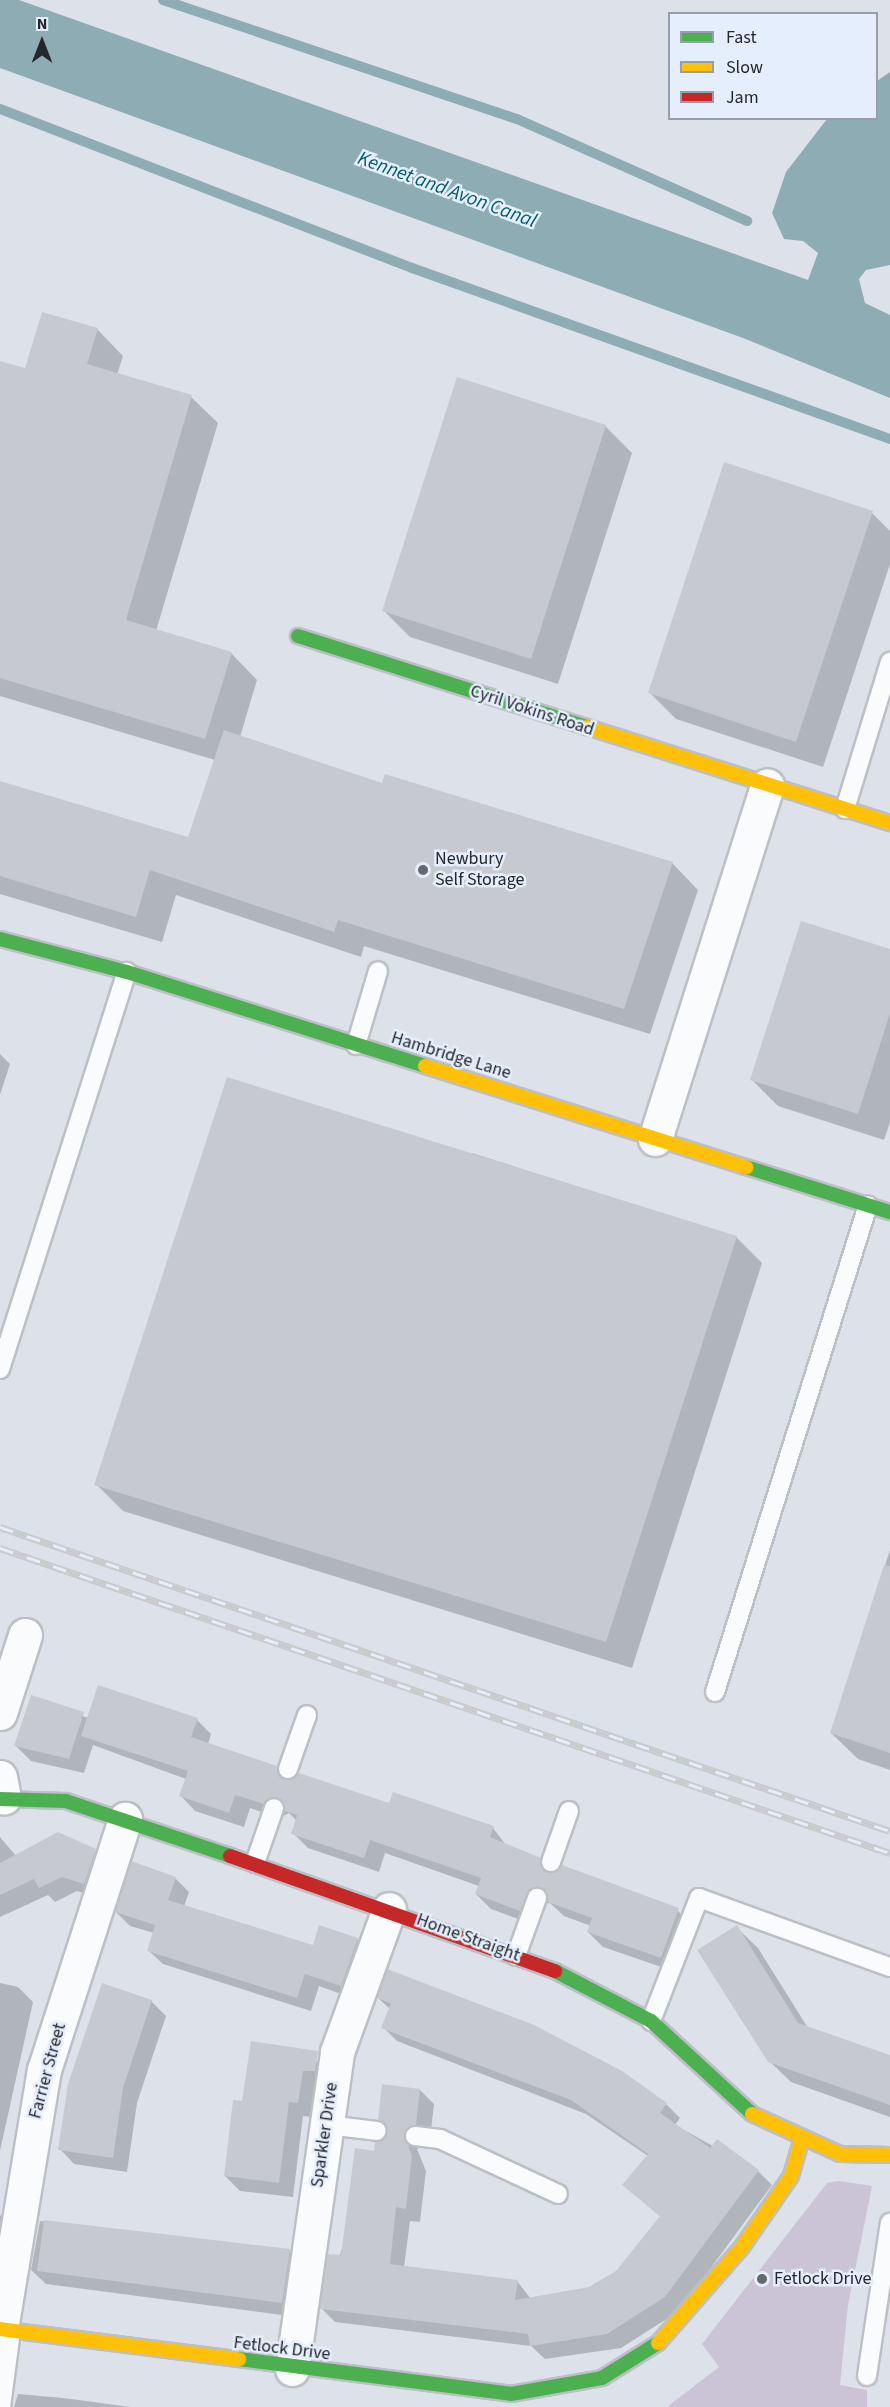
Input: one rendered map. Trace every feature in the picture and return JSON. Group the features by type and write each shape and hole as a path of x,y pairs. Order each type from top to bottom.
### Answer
{"street":[{"name":"Cyril Vokins Road","path":"298,636 890,823"},
{"path":"655,1139 766,785"},
{"name":"Hambridge Lane","path":"0,939 127,972 890,1212"},
{"path":"0,1713 25,1635"},
{"name":"Home Straight","path":"2,1791 66,1801 125,1819 389,1909 516,1956 608,1994 651,2021 733,2101 801,2141 840,2154 890,2155"},
{"name":"Farrier Street","path":"4,2330 44,2070 125,1819"},
{"name":"Sparkler Drive","path":"292,2369 337,2052 389,1909"},
{"name":"Fetlock Drive","path":"4,2330 292,2369 512,2394 557,2390 602,2378 646,2355 742,2247 791,2176 801,2141"}],"lane":[{"path":"845,809 890,662"},
{"path":"356,1045 378,971"},
{"path":"0,1369 127,972"},
{"path":"715,1692 868,1205"},
{"path":"288,1769 307,1715"},
{"path":"255,1863 274,1808"},
{"path":"551,1862 569,1811"},
{"path":"516,1956 537,1898"},
{"path":"651,2021 699,1898 890,1967"},
{"path":"327,2125 377,2131"},
{"path":"415,2136 440,2139 558,2194"},
{"path":"867,2376 890,2223"},
{"path":"1,2407 4,2330"}],"shaded area":[{"path":"839,2181 872,2186 848,2305 840,2385 867,2390 867,2407 667,2407 719,2367 702,2344 827,2183"}],"water":[{"name":"Kennet and Avon Canal","path":"0,0 19,0 808,280 818,253 803,241 784,239 772,213 786,172 826,120 878,120 878,80 890,72 890,265 866,270 859,279 865,303 890,315 890,398 743,338 0,68"}],"building":[{"path":"42,312 98,328 87,364 192,395 126,620 232,652 205,739 0,678 0,361 25,368"},
{"path":"457,377 606,425 531,659 382,611"},
{"path":"724,462 873,511 796,742 648,693"},
{"name":"Newbury Self Storage","path":"224,730 382,783 385,774 673,862 624,1009 338,920 334,932 150,870 136,917 0,876 0,781 188,837"},
{"path":"801,921 890,949 890,1013 858,1114 750,1080"},
{"path":"227,1077 737,1236 606,1642 94,1485"},
{"path":"884,1565 890,1566 890,1753 830,1733"},
{"path":"98,1685 198,1718 191,1737 277,1766 284,1779 299,1773 389,1803 393,1792 494,1826 490,1837 541,1858 547,1872 562,1865 679,1908 661,1958 587,1932 592,1918 548,1902 540,1887 529,1890 520,1911 475,1894 481,1878 370,1840 364,1858 291,1834 297,1815 285,1811 277,1797 264,1804 235,1795 229,1813 179,1796 188,1771 81,1736"},
{"path":"31,1695 84,1712 69,1759 14,1746"},
{"path":"58,1832 96,1849 84,1884 62,1877 39,1888 34,1879 0,1895 0,1863"},
{"path":"131,1861 176,1877 168,1900 313,1945 319,1925 358,1938 341,1986 305,1974 297,1998 147,1951 155,1925 115,1912"},
{"path":"737,1925 798,2023 890,2055 890,2105 768,2062 697,1950"},
{"path":"387,1969 534,2025 622,2071 667,2103 660,2113 710,2148 717,2139 759,2170 665,2297 607,2334 530,2346 528,2334 320,2309 327,2254 341,2255 355,2148 374,2151 375,2142 388,2133 378,2120 382,2084 420,2089 416,2125 404,2134 412,2156 406,2209 396,2207 390,2264 518,2280 515,2300 589,2287 616,2271 660,2216 622,2185 648,2154 571,2100 381,2028 391,2003 377,1998"},
{"path":"102,1983 152,2000 123,2088 113,2158 58,2150 68,2084"},
{"path":"251,2041 318,2051 315,2071 303,2071 298,2103 289,2102 279,2183 224,2176 233,2100 242,2101"},
{"path":"44,2220 290,2249 282,2303 37,2271"}],"waterway":[{"path":"163,0 517,119 747,221"},
{"path":"0,109 412,268 890,439"}],"railway":[{"path":"0,1527 890,1831"},
{"path":"0,1548 890,1853"}],"traffic: fast":[{"path":"298,636 587,727"},
{"path":"0,939 127,972 425,1066"},
{"path":"746,1167 890,1212"},
{"path":"0,1799 66,1801 230,1856"},
{"path":"555,1971 651,2021 752,2114"},
{"path":"239,2359 511,2394 602,2378 658,2343"}],"traffic: slow":[{"path":"587,727 890,823"},
{"path":"425,1066 746,1167"},
{"path":"752,2114 840,2154 890,2155"},
{"path":"658,2343 742,2247 791,2176 801,2141"},
{"path":"0,2329 239,2359"}],"traffic: jam":[{"path":"230,1856 555,1971"}],"place":[{"name":"Newbury Self Storage","path":"423,870"},
{"name":"Fetlock Drive","path":"762,2279"}]}
